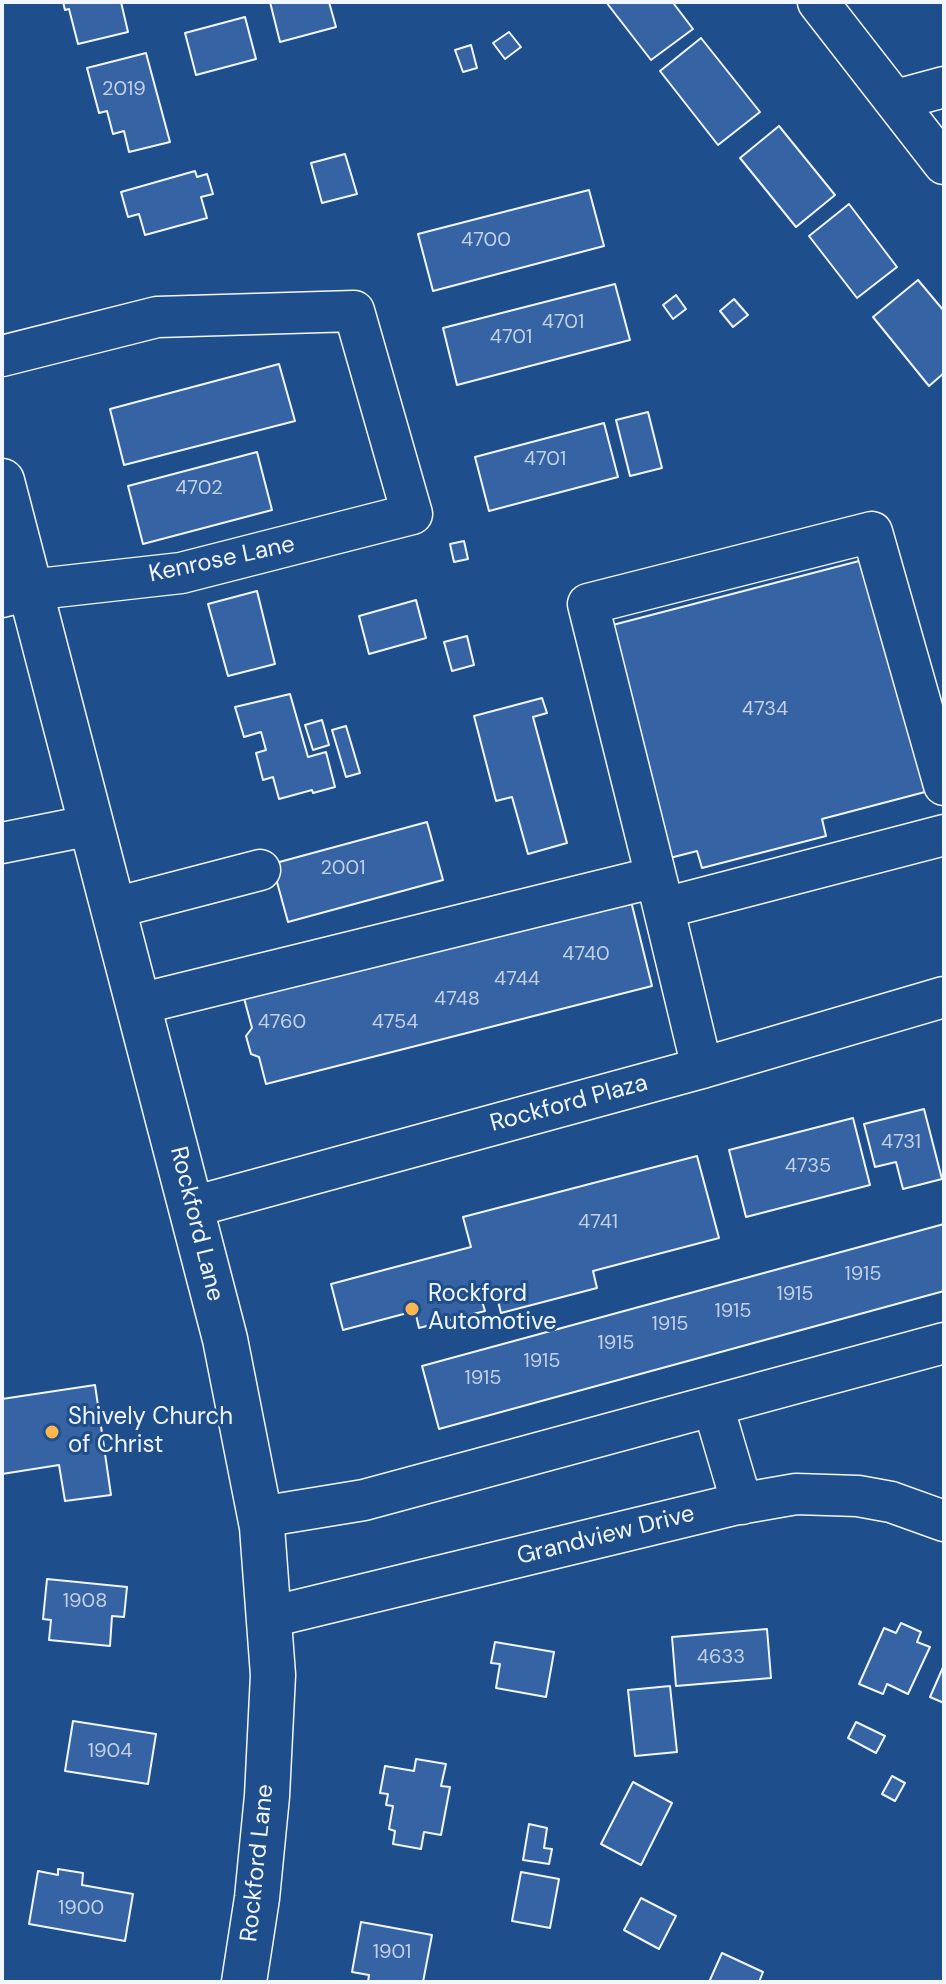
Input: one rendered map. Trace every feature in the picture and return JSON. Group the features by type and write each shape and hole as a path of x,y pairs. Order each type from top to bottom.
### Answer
{"main road":[{"name":"Rockford Lane","path":"2,481 16,594 92,825 114,908 225,1339 260,1517 273,1675 267,1796 257,1898 244,1982"}],"street":[{"path":"818,2 944,164"},
{"path":"896,100 944,87"},
{"name":"Kenrose Lane","path":"2,356 157,317 354,311 412,514 181,573 16,594"},
{"path":"702,1068 588,604 872,532 944,785"},
{"path":"2,843 92,825"},
{"path":"139,1004 944,835"},
{"path":"114,908 260,870"},
{"name":"Rockford Plaza","path":"192,1207 702,1068 944,997"},
{"path":"260,1517 364,1500 944,1343"},
{"path":"713,1406 742,1504"},
{"name":"Grandview Drive","path":"270,1617 742,1504 796,1494 858,1496 891,1502 944,1521"}],"building":[{"path":"63,2 121,2 128,32 78,44 69,9 65,10"},
{"path":"270,2 329,2 336,27 280,42"},
{"path":"606,2 676,2 674,4 693,29 651,60"},
{"path":"245,17 256,59 196,75 185,33"},
{"path":"509,32 521,47 505,59 493,43"},
{"path":"701,38 760,112 718,145 660,71"},
{"path":"471,45 477,68 463,72 455,50"},
{"path":"146,53 170,142 129,152 124,131 113,134 107,111 99,113 87,68"},
{"path":"779,126 835,195 796,227 740,158"},
{"path":"345,154 357,194 322,203 311,163"},
{"path":"195,171 197,177 207,174 213,194 201,197 207,218 145,235 139,214 128,217 121,192"},
{"path":"589,190 604,246 433,291 418,234"},
{"path":"849,204 897,267 857,298 809,236"},
{"path":"918,280 944,311 944,373 929,386 873,317"},
{"path":"615,284 630,340 457,385 443,328"},
{"path":"676,295 686,309 673,319 663,305"},
{"path":"734,299 748,315 733,327 720,311"},
{"path":"279,364 295,421 124,465 110,409"},
{"path":"648,412 662,468 630,476 616,420"},
{"path":"604,423 618,477 489,511 475,457"},
{"path":"257,452 272,510 143,544 128,486"},
{"path":"464,541 468,559 454,562 450,544"},
{"path":"863,560 925,792 822,819 826,836 702,868 697,851 666,859 605,627"},
{"path":"257,591 275,664 228,676 208,604"},
{"path":"416,600 426,638 369,654 359,616"},
{"path":"467,636 474,665 452,671 444,642"},
{"path":"290,694 308,757 326,752 335,787 279,799 273,777 263,780 256,753 266,750 261,732 244,737 235,707"},
{"path":"542,698 547,713 533,717 567,843 528,854 512,797 496,801 474,716"},
{"path":"322,720 329,745 313,750 305,725"},
{"path":"346,726 360,773 346,777 332,730"},
{"path":"427,822 443,880 288,922 272,864"},
{"path":"631,901 652,986 266,1084 259,1057 251,1054 246,1036 252,1028 244,998"},
{"path":"924,1109 942,1179 903,1189 896,1162 875,1167 864,1124"},
{"path":"853,1118 870,1185 746,1217 729,1150"},
{"path":"697,1156 719,1238 593,1271 597,1288 501,1313 497,1297 482,1301 485,1311 419,1328 415,1311 343,1330 331,1284 471,1247 463,1217"},
{"path":"944,1224 944,1291 439,1429 422,1366"},
{"name":"Shively Church of Christ","path":"95,1385 111,1495 65,1501 59,1465 2,1474 2,1399"},
{"path":"47,1579 127,1587 124,1617 112,1616 110,1646 49,1640 51,1620 43,1619"},
{"path":"901,1623 921,1632 917,1642 930,1647 908,1694 887,1684 883,1694 859,1684 884,1628 896,1633"},
{"path":"767,1629 771,1678 676,1686 672,1637"},
{"path":"495,1642 554,1652 546,1697 496,1688 500,1664 491,1663"},
{"path":"944,1665 944,1703 930,1697"},
{"path":"670,1686 677,1752 635,1756 628,1690"},
{"path":"73,1721 156,1734 148,1784 65,1771"},
{"path":"856,1722 885,1736 876,1753 848,1738"},
{"path":"416,1759 446,1764 441,1786 450,1787 441,1835 424,1832 421,1849 393,1844 395,1831 389,1829 393,1806 386,1805 388,1794 380,1793 385,1766 414,1771"},
{"path":"892,1776 905,1783 895,1801 882,1794"},
{"path":"633,1782 672,1803 641,1865 601,1844"},
{"path":"529,1824 547,1828 544,1848 552,1849 549,1864 523,1860"},
{"path":"58,1869 83,1873 82,1885 133,1894 125,1941 29,1924 38,1871 58,1875"},
{"path":"521,1872 559,1879 550,1928 512,1921"},
{"path":"641,1898 676,1916 659,1949 624,1930"},
{"path":"361,1922 432,1935 423,1982 368,1982 369,1975 352,1972"},
{"path":"722,1953 763,1972 759,1982 709,1982"}],"place":[{"name":"Rockford Automotive","path":"412,1309"},
{"name":"Shively Church of Christ","path":"52,1432"}]}
